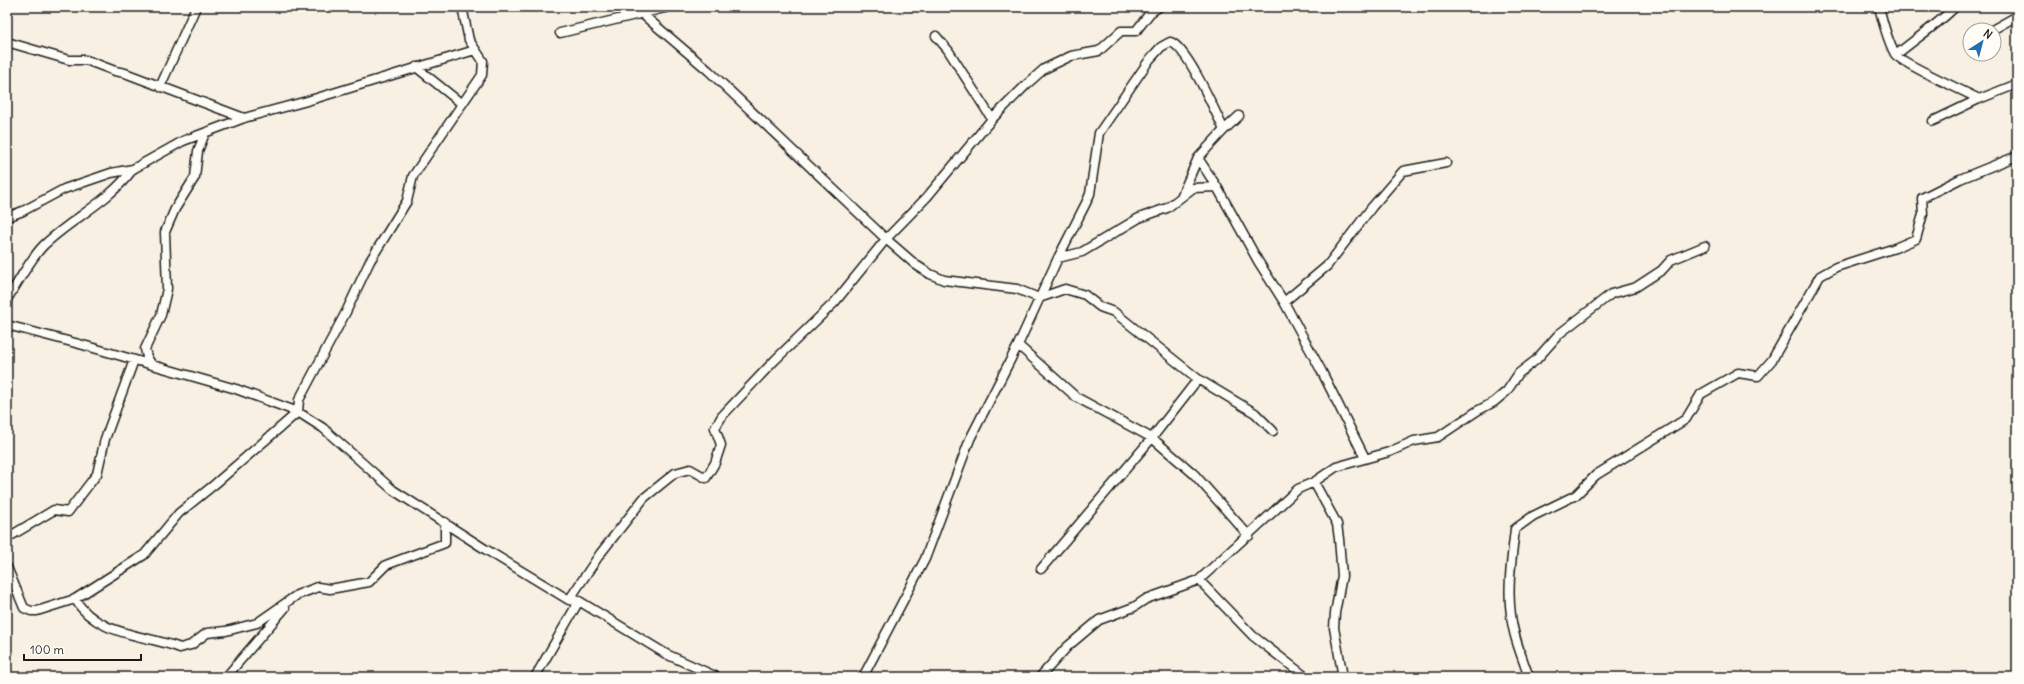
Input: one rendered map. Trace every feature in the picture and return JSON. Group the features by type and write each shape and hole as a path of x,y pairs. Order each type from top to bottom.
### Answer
{"street":[{"path":"160,87 196,7"},
{"path":"7,568 24,608 31,611 37,611 75,599 144,555 179,513 298,412 299,400 346,312 370,262 407,201 413,176 482,74 484,68 483,61 469,40 462,7"},
{"path":"634,7 709,71 886,239 916,265 930,274 944,280 1018,289 1039,298 1065,289 1086,295 1100,307 1114,312 1198,379 1255,413 1273,431"},
{"path":"560,33 669,7"},
{"path":"569,600 600,554 644,498 675,473 690,470 706,478 715,463 721,445 715,428 722,416 785,350 835,302 886,239 927,197 992,119 1044,69 1071,56 1099,51 1121,31 1136,31 1150,13 1159,7"},
{"path":"1879,7 1885,29 1896,55 1910,66 1979,99"},
{"path":"1896,55 1923,32 1939,22 1954,7"},
{"path":"2002,24 2017,16"},
{"path":"936,36 948,50 992,119"},
{"path":"7,42 69,60 86,60 115,71 125,72 160,87 244,118"},
{"path":"863,677 925,559 970,439 1018,345 1058,258 1090,194 1096,142 1099,133 1104,123 1120,103 1150,59 1161,47 1170,42 1175,43 1179,48 1196,72 1224,130"},
{"path":"7,299 45,244 117,188 133,169 157,154 244,118 307,101 475,50"},
{"path":"416,67 462,104"},
{"path":"1933,121 1979,99 2017,84"},
{"path":"1180,199 1198,158 1224,130 1240,116"},
{"path":"152,365 147,357 145,349 161,315 167,289 166,232 175,209 195,177 198,151 205,133"},
{"path":"1529,677 1513,629 1510,614 1511,570 1515,529 1532,516 1576,495 1596,474 1686,419 1701,394 1738,373 1758,376 1772,360 1820,276 1836,266 1895,248 1916,239 1923,214 1922,198 1960,179 2017,156"},
{"path":"1198,158 1217,187 1258,261 1284,302 1366,458"},
{"path":"1284,302 1327,266 1372,207 1403,171 1446,163"},
{"path":"7,217 64,189 111,174 133,169"},
{"path":"1058,258 1082,252 1140,218 1167,208 1193,188 1217,187"},
{"path":"1040,677 1067,647 1099,620 1134,607 1146,599 1199,580 1249,536 1298,489 1314,482 1336,467 1389,452 1414,441 1438,437 1477,411 1494,402 1507,391 1519,373 1536,360 1559,334 1611,294 1636,287 1662,270 1670,260 1705,246"},
{"path":"7,325 236,389 298,412 323,428 393,490 485,549 569,600 579,601 666,654 717,677"},
{"path":"1018,345 1076,397 1152,438 1194,474 1249,536"},
{"path":"7,538 54,510 68,512 97,474 105,439 134,360"},
{"path":"1041,569 1152,438 1198,379"},
{"path":"1314,482 1337,524 1340,539 1342,576 1335,613 1334,628 1343,677"},
{"path":"75,599 84,611 106,627 180,648 192,645 207,633 226,631 257,623 293,598 318,587 330,589 369,582 386,565 445,543 445,522"},
{"path":"1199,580 1253,636 1306,677"},
{"path":"226,677 293,598"},
{"path":"535,677 579,601"}]}
